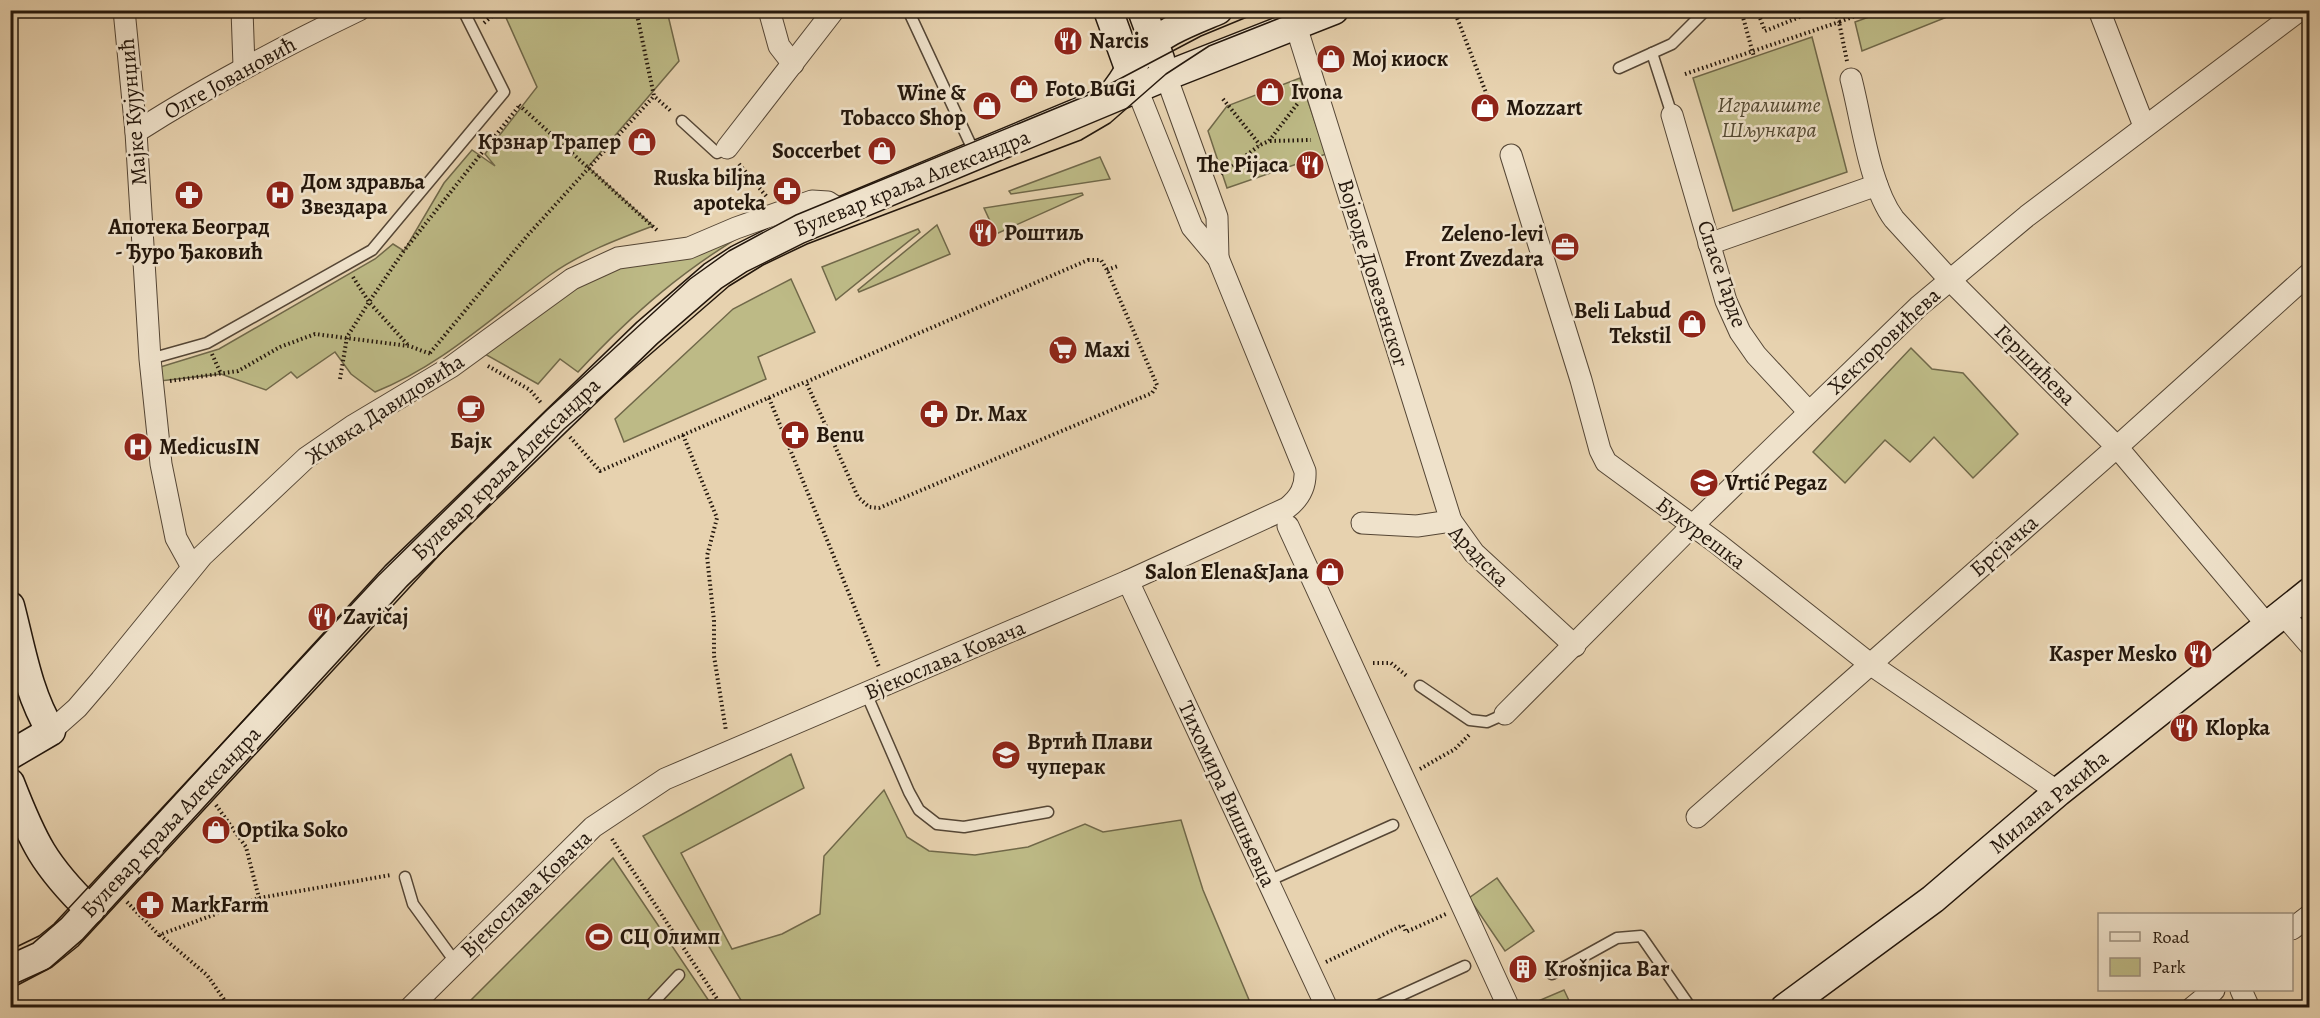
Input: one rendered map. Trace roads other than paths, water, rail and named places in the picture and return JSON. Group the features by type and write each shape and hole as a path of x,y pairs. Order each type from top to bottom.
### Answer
{"main road":[{"path":"1108,10 1134,80"},
{"path":"1142,10 1160,59"},
{"name":"Булевар краља Александра","path":"10,970 30,962 52,947 90,910 396,576 663,318 699,287 739,259 799,229 1100,105 1160,59 1195,20 1218,10"},
{"name":"Булевар краља Александра","path":"1160,59 1296,26 1334,10"},
{"name":"Милана Ракића","path":"1785,1008 1933,899 2058,792 2310,592"},
{"path":"10,606 30,683 38,707 51,731"},
{"name":"Живка Давидовића","path":"10,755 51,731"},
{"path":"10,783 37,847 58,878 90,910"}],"street":[{"name":"Мајке Кујунџић","path":"124,10 136,132 152,384 171,521 183,554 192,567"},
{"path":"242,10 244,66"},
{"name":"Олге Јовановић","path":"136,132 244,66 358,10"},
{"path":"769,10 779,46 793,64"},
{"path":"727,148 834,10"},
{"path":"2099,10 2144,126"},
{"name":"Хекторовићева","path":"1505,714 1691,527 1949,279 2144,126 2300,10"},
{"name":"Војводе Довезенског","path":"1296,26 1315,80 1451,521"},
{"name":"Вјекослава Ковача","path":"1160,59 1217,217 1218,258"},
{"name":"Гершићева","path":"1851,79 1877,185 1894,219 1949,279 2117,447 2275,620 2310,645"},
{"name":"Вјекослава Ковача","path":"410,1008 593,827 665,779 1128,581 1287,508 1298,499 1306,482 1305,471 1218,258 1192,227 1134,80"},
{"name":"Спасе Гарде","path":"1672,115 1726,301 1740,332 1756,355 1809,412"},
{"name":"Букурешка","path":"1511,155 1581,380 1599,450 1613,468 1691,527 1718,544 1870,664 2058,792"},
{"path":"1709,244 1877,185"},
{"name":"Живка Давидовића","path":"51,731 77,708 192,567 306,458 354,425 460,361 572,279 618,258 676,252 779,212 820,201 843,210"},
{"name":"Брсјачка","path":"1697,817 2117,447 2310,273"},
{"name":"Арадска","path":"1362,523 1417,526 1451,521 1474,554 1575,646"},
{"path":"1288,526 1509,1008"},
{"name":"Тихомира Вишњевца","path":"1128,581 1327,1008"},
{"path":"2293,928 2310,915"},
{"path":"2192,1008 2213,991"},
{"path":"2241,991 2249,1008"}],"lane":[{"path":"150,359 207,343 372,250 504,92 463,10"},
{"path":"908,10 976,157"},
{"path":"1619,68 1672,44 1706,10"},
{"path":"1652,53 1672,115"},
{"path":"682,120 717,153 727,148"},
{"path":"1420,686 1470,720 1487,722 1505,714"},
{"path":"866,693 909,792 919,810 937,824 964,827 1048,812"},
{"path":"1268,881 1393,825"},
{"path":"405,877 413,904 456,963"},
{"path":"1552,975 1617,938 1641,936 1691,1008"},
{"path":"1373,1008 1465,966"},
{"path":"648,1008 679,975"}],"tram line":[{"path":"10,950 39,936 54,924 378,576 547,410 690,279 729,251 796,215 1093,93 1201,36 1264,10"},
{"path":"10,989 52,967 78,946 444,550 564,429 729,286 763,265 807,244 1081,140 1110,123 1166,74 1209,46 1300,10"}],"place":[{"name":"Narcis","path":"1068,41"},
{"name":"Мој киоск","path":"1331,59"},
{"name":"Foto BuGi","path":"1024,89"},
{"name":"Ivona","path":"1270,92"},
{"name":"Wine & Tobacco Shop","path":"987,106"},
{"name":"Mozzart","path":"1485,108"},
{"name":"Крзнар Трапер","path":"642,142"},
{"name":"Soccerbet","path":"882,151"},
{"name":"The Pijaca","path":"1310,165"},
{"name":"Ruska biljna apoteka","path":"787,191"},
{"name":"Апотека Београд - Ђуро Ђаковић","path":"189,195"},
{"name":"Дом здравља Звездара","path":"280,195"},
{"name":"Роштиљ","path":"983,233"},
{"name":"Zeleno-levi Front Zvezdara","path":"1565,247"},
{"name":"Beli Labud Tekstil","path":"1692,324"},
{"name":"Maxi","path":"1063,350"},
{"name":"Бајк","path":"471,409"},
{"name":"Dr. Max","path":"934,414"},
{"name":"Benu","path":"795,435"},
{"name":"MedicusIN","path":"138,447"},
{"name":"Vrtić Pegaz","path":"1704,483"},
{"name":"Salon Elena&Jana","path":"1330,572"},
{"name":"Zavičaj","path":"322,617"},
{"name":"Kasper Mesko","path":"2198,654"},
{"name":"Klopka","path":"2184,728"},
{"name":"Вртић Плави чуперак","path":"1006,755"},
{"name":"Optika Soko","path":"216,830"},
{"name":"MarkFarm","path":"150,905"},
{"name":"СЦ Олимп","path":"599,937"},
{"name":"Krošnjica Bar","path":"1523,969"}],"park label":[{"name":"Игралиште Шљункара","path":"1769,118"}]}
